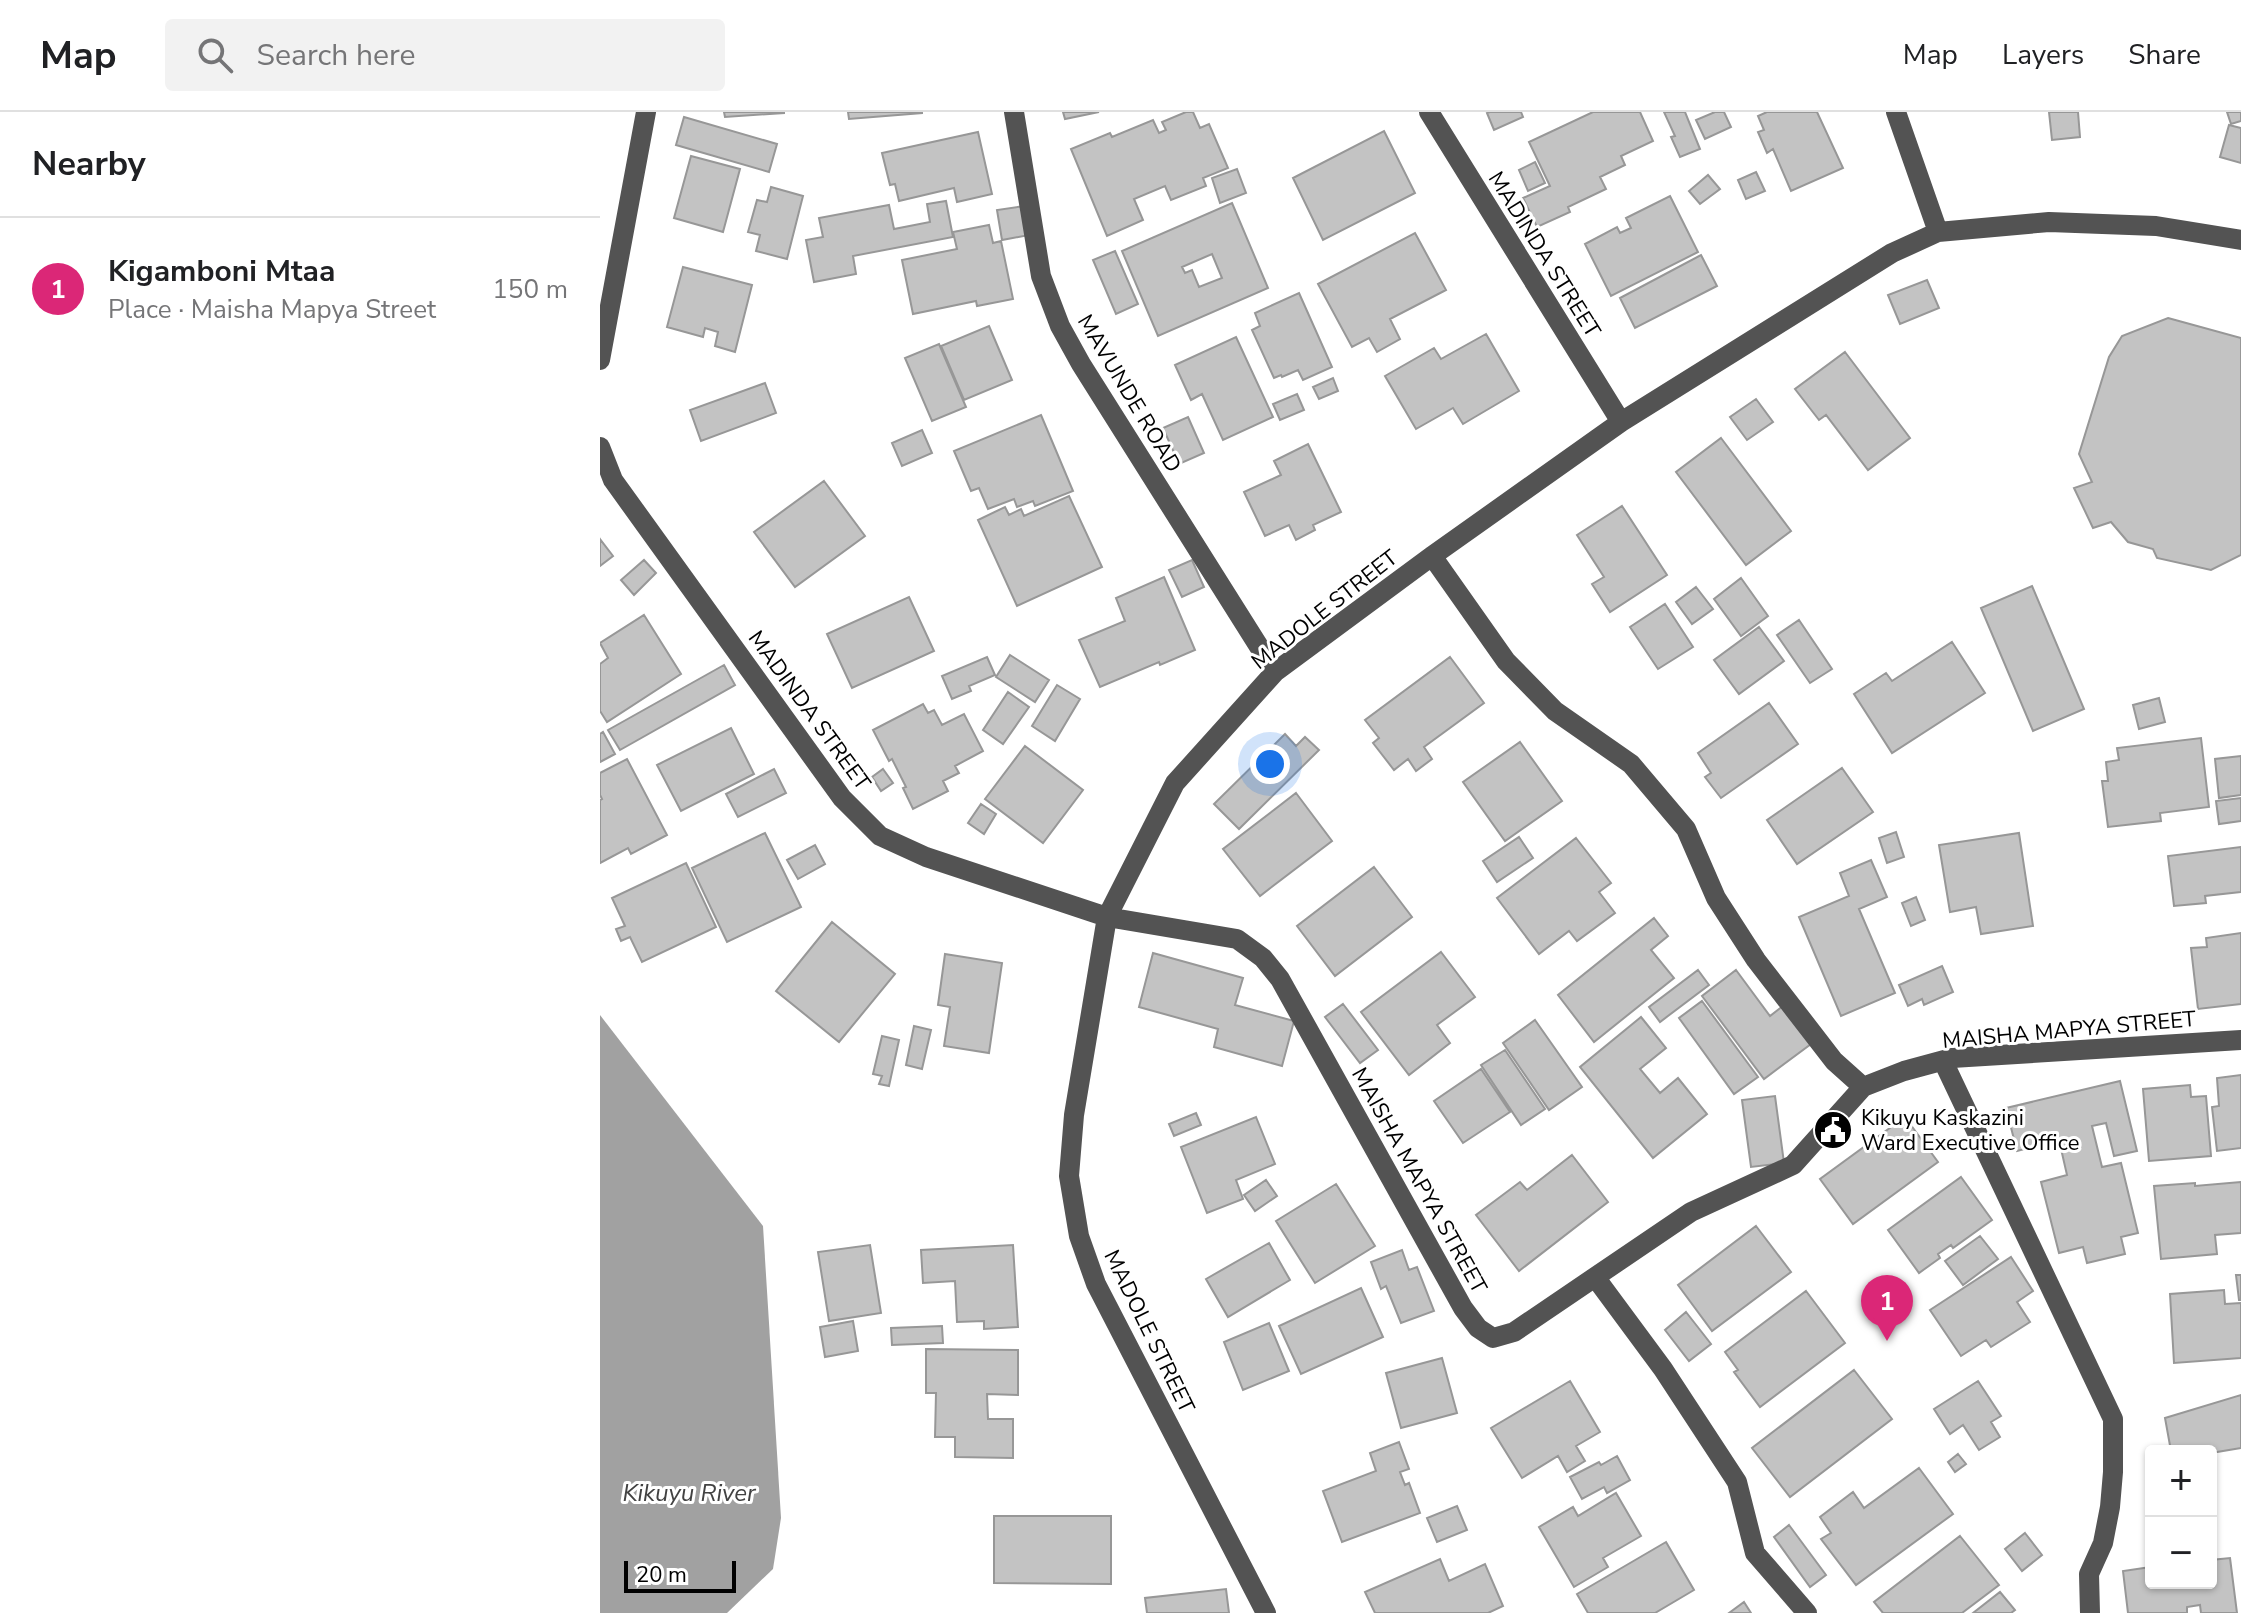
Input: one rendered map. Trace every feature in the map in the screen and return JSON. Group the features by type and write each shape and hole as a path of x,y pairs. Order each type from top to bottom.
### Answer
{"street":[{"path":"600,360 646,112"},
{"name":"MAVUNDE ROAD","path":"1014,112 1041,276 1060,326 1275,672"},
{"name":"MADINDA STREET","path":"1429,112 1621,422"},
{"path":"1896,112 1938,232"},
{"name":"MADOLE STREET","path":"1266,1613 1096,1284 1079,1236 1069,1176 1074,1115 1107,917 1175,783 1275,672 1621,422 1892,253 1938,232 2049,222 2156,226 2241,240"},
{"name":"MADINDA STREET","path":"600,447 613,480 842,798 880,836 926,857 1107,917"},
{"path":"1432,556 1506,661 1555,711 1631,764 1686,829 1716,898 1756,960 1834,1061 1863,1087"},
{"name":"MAISHA MAPYA STREET","path":"1107,917 1237,939 1263,958 1280,979 1463,1308 1478,1328 1493,1338 1514,1332 1691,1212 1793,1165 1863,1087 1904,1071 1952,1058 2241,1040"},
{"path":"1943,1061 2113,1419 2110,1507 2103,1543 2089,1574 2090,1613"},
{"path":"1595,1277 1663,1369 1737,1482 1755,1553 1807,1613"}],"water":[{"name":"Kikuyu River","path":"600,1015 763,1226 781,1518 773,1569 727,1613 600,1613"}],"building":[{"path":"724,112 784,112 784,113 725,117"},
{"path":"848,112 922,112 922,113 849,119"},
{"path":"1063,112 1099,112 1065,119"},
{"path":"1193,112 1200,128 1209,124 1228,168 1203,178 1206,186 1171,200 1165,186 1134,199 1143,220 1107,236 1071,149 1153,120 1159,133 1166,130 1162,122"},
{"path":"1521,112 1523,117 1494,130 1487,113"},
{"path":"1593,112 1640,112 1653,141 1621,156 1625,165 1600,177 1606,189 1568,207 1570,212 1537,227 1523,198 1550,186 1529,142"},
{"path":"1664,112 1685,112 1700,149 1680,157"},
{"path":"1715,112 1724,112 1731,127 1705,139 1696,120"},
{"path":"1767,112 1817,112 1843,168 1791,191 1773,149 1767,153 1758,132 1764,130 1758,116"},
{"path":"2049,112 2078,112 2080,137 2052,140"},
{"path":"2227,112 2241,112 2241,121 2231,124"},
{"path":"684,117 777,144 769,172 676,145"},
{"path":"2229,125 2241,128 2241,163 2220,157"},
{"path":"1384,131 1415,193 1323,240 1293,178"},
{"path":"978,132 992,194 957,202 954,188 899,201 895,184 890,185 882,153"},
{"path":"691,156 740,169 723,232 674,218"},
{"path":"1535,162 1545,183 1528,191 1519,170"},
{"path":"1237,169 1246,193 1220,203 1212,178"},
{"path":"1756,172 1765,191 1746,199 1738,180"},
{"path":"1708,175 1720,189 1700,204 1689,191"},
{"path":"771,187 803,196 787,259 756,251 760,235 748,232 757,200 767,202"},
{"path":"1670,196 1698,252 1611,296 1585,244 1617,227 1620,233 1631,228 1626,218"},
{"path":"946,201 953,237 853,256 856,274 814,282 806,240 823,237 819,218 889,205 894,229 930,222 927,204"},
{"path":"1232,203 1268,288 1158,336 1122,251","holes":["1212,254 1222,278 1199,287 1192,270 1185,273 1182,267"]},
{"path":"1024,206 1029,235 1002,240 997,210"},
{"path":"989,225 993,243 1001,241 1013,299 977,306 976,301 913,314 902,260 957,249 953,232"},
{"path":"1415,233 1446,290 1390,319 1400,339 1377,352 1369,338 1352,347 1318,284"},
{"path":"1115,251 1138,304 1116,314 1093,260"},
{"path":"1701,255 1717,286 1635,328 1620,298"},
{"path":"683,267 752,285 735,352 715,346 718,332 705,328 703,337 667,327"},
{"path":"1927,280 1939,308 1900,324 1888,295"},
{"path":"1299,293 1332,367 1303,380 1298,370 1274,378 1252,330 1260,326 1255,313"},
{"path":"2168,318 2241,338 2241,555 2211,570 2157,558 2153,549 2128,542 2111,522 2093,528 2074,488 2092,482 2079,454 2109,357 2122,336"},
{"path":"989,326 1012,380 964,400 941,346"},
{"path":"1486,334 1519,391 1463,424 1453,408 1416,429 1385,376 1434,348 1441,359"},
{"path":"1236,337 1273,417 1223,440 1202,394 1191,400 1175,365"},
{"path":"939,344 966,407 932,421 905,358"},
{"path":"1845,352 1910,438 1868,470 1826,415 1819,420 1795,389"},
{"path":"1333,378 1338,391 1319,399 1313,387"},
{"path":"765,383 776,413 701,441 690,410"},
{"path":"1297,394 1304,410 1280,420 1273,404"},
{"path":"1756,399 1773,422 1747,440 1730,417"},
{"path":"1041,415 1073,491 1035,506 1033,501 1017,507 1014,499 988,509 979,488 971,491 954,451"},
{"path":"1188,417 1204,453 1179,464 1163,428"},
{"path":"922,430 932,453 902,466 892,443"},
{"path":"1721,438 1791,531 1746,565 1676,472"},
{"path":"1308,444 1341,512 1313,525 1315,530 1296,540 1289,525 1265,536 1244,492 1281,475 1274,461"},
{"path":"824,481 865,536 795,587 754,532"},
{"path":"1069,496 1102,567 1017,606 978,520 1005,507 1009,515 1021,509 1024,516"},
{"path":"1622,506 1667,575 1610,612 1592,584 1604,577 1577,535"},
{"path":"600,539 613,556 600,566"},
{"path":"644,560 656,573 634,595 621,580"},
{"path":"1192,560 1204,587 1182,597 1169,570"},
{"path":"1164,577 1195,650 1100,687 1079,640 1125,621 1116,598"},
{"path":"1741,578 1768,616 1741,636 1714,599"},
{"path":"2032,586 2084,709 2033,731 1981,608"},
{"path":"1696,587 1713,609 1692,624 1676,602"},
{"path":"909,597 934,651 852,688 827,634"},
{"path":"1665,604 1693,647 1658,669 1630,627"},
{"path":"644,615 681,674 607,722 600,711 600,664 608,658 600,643"},
{"path":"1799,620 1832,669 1810,683 1777,635"},
{"path":"1759,627 1784,661 1739,694 1714,660"},
{"path":"1952,642 1985,693 1892,753 1854,694 1886,673 1892,681"},
{"path":"1010,655 1049,680 1035,702 996,677"},
{"path":"987,657 995,675 969,686 971,691 952,699 942,676"},
{"path":"1450,657 1484,703 1424,747 1432,759 1416,771 1408,759 1394,770 1373,743 1379,738 1365,720"},
{"path":"724,665 735,685 620,750 608,730"},
{"path":"1057,685 1080,699 1055,741 1032,726"},
{"path":"1008,692 1029,707 1003,744 983,730"},
{"path":"2159,698 2165,722 2139,729 2133,705"},
{"path":"1769,703 1798,744 1721,798 1705,777 1711,773 1698,753"},
{"path":"923,704 928,713 934,710 942,725 964,714 983,751 955,766 959,773 943,781 948,791 913,809 892,759 889,761 873,730"},
{"path":"731,728 754,774 681,811 657,765"},
{"path":"603,732 615,754 600,762 600,734"},
{"path":"1285,734 1296,746 1305,737 1319,750 1239,829 1214,804"},
{"path":"2201,738 2209,807 2160,813 2161,821 2108,827 2102,781 2108,781 2106,762 2119,760 2117,748"},
{"path":"1520,742 1562,801 1505,841 1463,782"},
{"path":"1025,746 1083,790 1043,843 985,799"},
{"path":"2241,756 2241,795 2219,798 2215,759"},
{"path":"627,759 667,835 631,854 628,848 600,863 600,773"},
{"path":"1842,768 1873,812 1797,864 1767,820"},
{"path":"774,769 786,793 738,817 726,794"},
{"path":"883,769 893,783 881,791 872,777"},
{"path":"1296,793 1332,841 1260,896 1223,849"},
{"path":"2241,798 2241,821 2219,824 2216,801"},
{"path":"981,804 996,814 984,834 968,823"},
{"path":"1896,832 1904,857 1887,863 1879,838"},
{"path":"765,833 801,907 727,942 692,868"},
{"path":"2019,833 2033,926 1981,934 1976,907 1950,912 1939,845"},
{"path":"1519,837 1533,858 1497,882 1483,861"},
{"path":"1576,838 1611,883 1599,892 1615,913 1577,941 1569,931 1539,954 1497,898"},
{"path":"815,845 825,864 798,879 787,860"},
{"path":"2241,847 2241,892 2205,896 2206,903 2174,906 2168,856"},
{"path":"1871,860 1887,897 1859,909 1895,993 1841,1016 1799,917 1849,896 1840,873"},
{"path":"686,863 716,927 642,962 630,937 621,941 616,929 625,926 612,898"},
{"path":"1374,867 1412,917 1335,976 1297,926"},
{"path":"1916,897 1925,920 1911,926 1902,903"},
{"path":"1654,918 1668,936 1651,950 1674,978 1594,1042 1558,995"},
{"path":"832,922 895,974 839,1042 776,991"},
{"path":"2241,933 2241,1004 2198,1009 2191,948 2207,947 2206,938"},
{"path":"1441,952 1475,997 1437,1025 1450,1043 1409,1075 1361,1012"},
{"path":"1153,953 1243,978 1235,1005 1294,1021 1282,1066 1214,1047 1218,1029 1139,1007"},
{"path":"945,954 1002,963 989,1053 944,1046 950,1007 938,1005"},
{"path":"1942,966 1953,992 1924,1005 1922,999 1908,1006 1899,985"},
{"path":"1698,970 1709,985 1660,1022 1649,1007"},
{"path":"1736,970 1770,1016 1783,1006 1811,1044 1764,1079 1702,996"},
{"path":"1702,1001 1758,1077 1734,1094 1679,1018"},
{"path":"1343,1004 1378,1050 1360,1063 1325,1017"},
{"path":"1641,1017 1666,1048 1640,1069 1660,1093 1678,1078 1707,1114 1653,1158 1580,1067"},
{"path":"1535,1020 1582,1087 1549,1110 1503,1043"},
{"path":"914,1026 931,1030 922,1069 906,1065"},
{"path":"882,1036 899,1040 889,1086 879,1084 882,1076 873,1074"},
{"path":"1505,1050 1545,1109 1521,1125 1481,1065"},
{"path":"1481,1069 1510,1112 1463,1143 1434,1101"},
{"path":"2241,1075 2241,1148 2217,1151 2212,1107 2219,1106 2217,1078"},
{"path":"2120,1081 2137,1151 2114,1156 2106,1123 2092,1126 2102,1167 2121,1163 2138,1233 2121,1237 2125,1254 2087,1263 2083,1247 2059,1253 2041,1182 2067,1175 2059,1140 2017,1151 2006,1108"},
{"path":"2190,1085 2191,1097 2206,1096 2211,1156 2149,1161 2143,1089"},
{"path":"1775,1096 1784,1163 1751,1167 1742,1100"},
{"path":"1196,1113 1201,1125 1174,1136 1169,1124"},
{"path":"1256,1117 1275,1164 1236,1180 1243,1199 1207,1213 1181,1147"},
{"path":"1905,1117 1938,1162 1853,1224 1820,1179"},
{"path":"1572,1155 1608,1202 1519,1271 1476,1215 1520,1182 1527,1190"},
{"path":"1961,1177 1992,1220 1953,1248 1951,1245 1938,1254 1940,1258 1919,1273 1888,1230"},
{"path":"1266,1180 1277,1196 1255,1211 1244,1195"},
{"path":"2241,1182 2241,1233 2215,1235 2217,1254 2161,1259 2154,1186"},
{"path":"1336,1184 1375,1246 1315,1283 1276,1221"},
{"path":"1756,1226 1791,1272 1712,1331 1678,1285"},
{"path":"1980,1236 1998,1259 1963,1285 1945,1261"},
{"path":"1269,1243 1290,1280 1228,1317 1206,1279"},
{"path":"870,1245 881,1313 829,1321 818,1252"},
{"path":"1013,1245 1018,1327 984,1329 984,1321 957,1322 955,1281 923,1283 921,1250"},
{"path":"1402,1250 1409,1270 1417,1267 1434,1311 1401,1323 1386,1286 1381,1289 1371,1262"},
{"path":"2011,1257 2033,1291 2017,1302 2030,1322 1991,1347 1986,1340 1961,1356 1930,1310"},
{"path":"2236,1275 2241,1275 2241,1300 2239,1300"},
{"path":"1361,1288 1383,1337 1301,1374 1279,1326"},
{"path":"2224,1290 2225,1304 2241,1303 2241,1358 2174,1363 2170,1294"},
{"path":"1806,1291 1845,1343 1760,1407 1734,1372 1738,1370 1725,1352"},
{"path":"1686,1312 1711,1344 1689,1361 1665,1330"},
{"path":"853,1321 858,1351 825,1357 820,1327"},
{"path":"1269,1323 1289,1371 1243,1390 1224,1342"},
{"path":"942,1326 943,1343 892,1345 891,1328"},
{"path":"926,1349 1018,1350 1018,1395 987,1394 988,1419 1013,1419 1013,1458 955,1457 955,1437 935,1437 936,1393 926,1393"},
{"path":"1442,1358 1457,1413 1401,1428 1386,1373"},
{"path":"1854,1370 1892,1419 1790,1497 1752,1448"},
{"path":"1570,1381 1600,1432 1576,1446 1585,1461 1567,1472 1558,1456 1522,1478 1491,1428"},
{"path":"1978,1381 2001,1416 1991,1422 2000,1437 1979,1450 1963,1425 1950,1434 1934,1409"},
{"path":"2241,1395 2241,1448 2217,1452 2217,1445 2170,1445 2165,1418"},
{"path":"1399,1442 1409,1469 1400,1472 1405,1485 1409,1483 1420,1513 1342,1542 1323,1491 1376,1471 1370,1453"},
{"path":"1958,1454 1966,1464 1955,1472 1948,1462"},
{"path":"1617,1456 1630,1480 1607,1493 1604,1487 1582,1499 1570,1477"},
{"path":"1919,1468 1953,1514 1856,1585 1821,1539 1831,1533 1820,1517 1853,1492 1864,1508"},
{"path":"1616,1493 1641,1536 1603,1558 1608,1567 1574,1587 1539,1527 1573,1507 1578,1516"},
{"path":"1457,1506 1467,1530 1437,1542 1427,1518"},
{"path":"994,1516 1111,1516 1111,1584 994,1583"},
{"path":"1789,1525 1826,1575 1810,1587 1774,1537"},
{"path":"2025,1533 2042,1555 2022,1571 2005,1549"},
{"path":"1960,1536 1999,1585 1962,1613 1883,1613 1874,1602"},
{"path":"1666,1542 1694,1590 1655,1613 1588,1613 1577,1594"},
{"path":"2230,1558 2237,1613 2201,1613 2200,1605 2187,1607 2187,1613 2128,1613 2123,1571 2145,1568 2145,1589 2217,1589 2217,1559"},
{"path":"1440,1559 1449,1581 1485,1564 1503,1606 1488,1613 1375,1613 1365,1592"},
{"path":"1226,1589 1229,1613 1147,1613 1145,1598"},
{"path":"2000,1592 2015,1610 2011,1613 1973,1613"},
{"path":"1744,1602 1751,1613 1729,1613"}],"place":[{"name":"Kikuyu Kaskazini Ward Executive Office","path":"1833,1130"},
{"name":"Kigamboni Mtaa","path":"1887,1341"}]}
